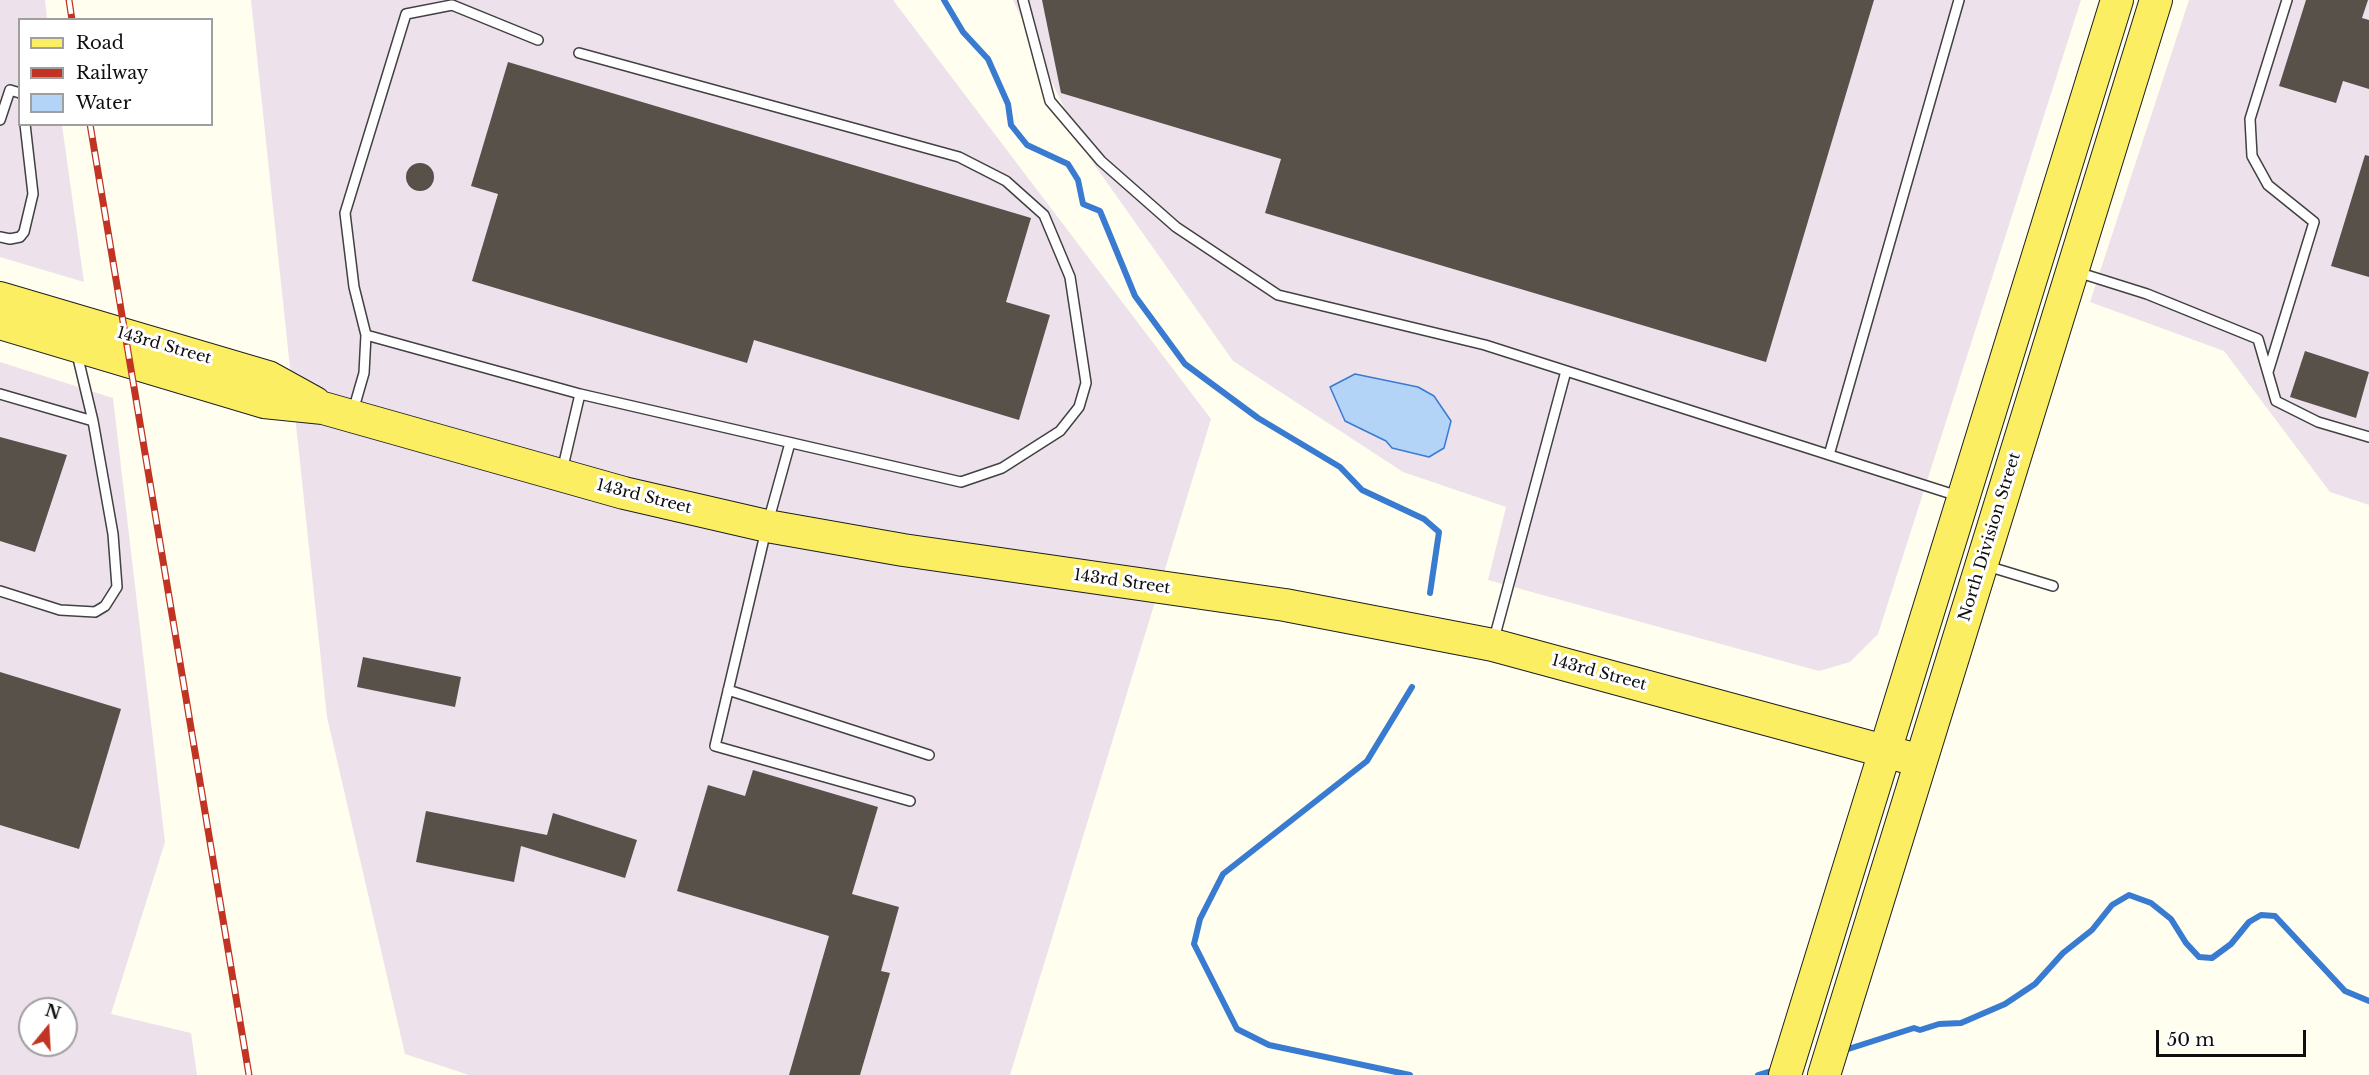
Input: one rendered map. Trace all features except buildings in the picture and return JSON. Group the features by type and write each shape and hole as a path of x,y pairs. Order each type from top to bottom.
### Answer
{"main road":[{"path":"1785,1075 2117,0"},
{"name":"North Division Street","path":"1824,1075 2156,0"},
{"name":"143rd Street","path":"0,298 268,377 338,412"},
{"name":"143rd Street","path":"0,323 264,402 338,412 561,476 767,526 903,550 1285,605 1493,645 1921,761"}],"lane":[{"path":"1023,0 1050,101 1101,161 1176,227 1278,295 1485,345 1963,498"},
{"path":"1829,455 1959,0"},
{"path":"2268,372 2314,222 2268,185 2252,156 2250,119 2287,0"},
{"path":"338,412 364,373 366,335 354,287 345,213 406,14 452,5 538,40"},
{"path":"366,335 580,394 961,482 1002,468 1060,431 1079,407 1086,382 1070,277 1044,215 1006,181 959,157 579,53"},
{"path":"0,120 10,90 18,92"},
{"path":"0,237 10,239 20,237 24,232 33,194 25,126"},
{"path":"2072,271 2147,294 2258,339 2276,401 2318,422 2369,437"},
{"path":"0,591 60,610 95,612 111,599 117,587 113,534 93,422 75,345"},
{"path":"1493,645 1566,371"},
{"path":"0,394 93,422"},
{"path":"561,476 580,394"},
{"path":"790,442 767,526 715,746 910,801"},
{"path":"1982,564 2054,586"},
{"path":"728,690 929,755"}],"shaded area":[{"path":"0,0 45,0 47,18 18,18 18,126 62,126 84,282 0,257"},
{"path":"251,0 893,0 1211,419 1010,1075 469,1075 405,1054 327,717"},
{"path":"1013,0 2081,0 1878,634 1850,662 1819,671 1488,580 1506,507 1403,472 1233,361 1084,150"},
{"path":"2189,0 2369,0 2369,505 2330,492 2224,351 2090,302"},
{"path":"0,362 113,398 165,842 111,1014 191,1033 197,1075 0,1075"}],"water":[{"path":"1355,374 1418,387 1434,396 1451,421 1444,448 1429,457 1392,448 1386,441 1345,421 1330,387"}],"waterway":[{"path":"944,0 963,32 988,59 1008,104 1011,125 1027,145 1068,164 1078,180 1083,204 1100,211 1135,296 1185,364 1258,418 1340,467 1362,490 1424,519 1439,532 1430,593"},
{"path":"1410,1075 1269,1045 1237,1029 1194,944 1200,919 1223,874 1367,761 1412,687"},
{"path":"1842,1051 1914,1028 1920,1030 1939,1024 1961,1023 2005,1004 2035,984 2063,953 2092,930 2112,905 2129,895 2151,903 2171,919 2186,943 2199,957 2212,958 2231,944 2249,922 2261,915 2275,916 2345,991 2369,1001"},
{"path":"1758,1075 1778,1069"}],"railway":[{"path":"69,0 72,18"},
{"path":"90,126 249,1075"}]}
